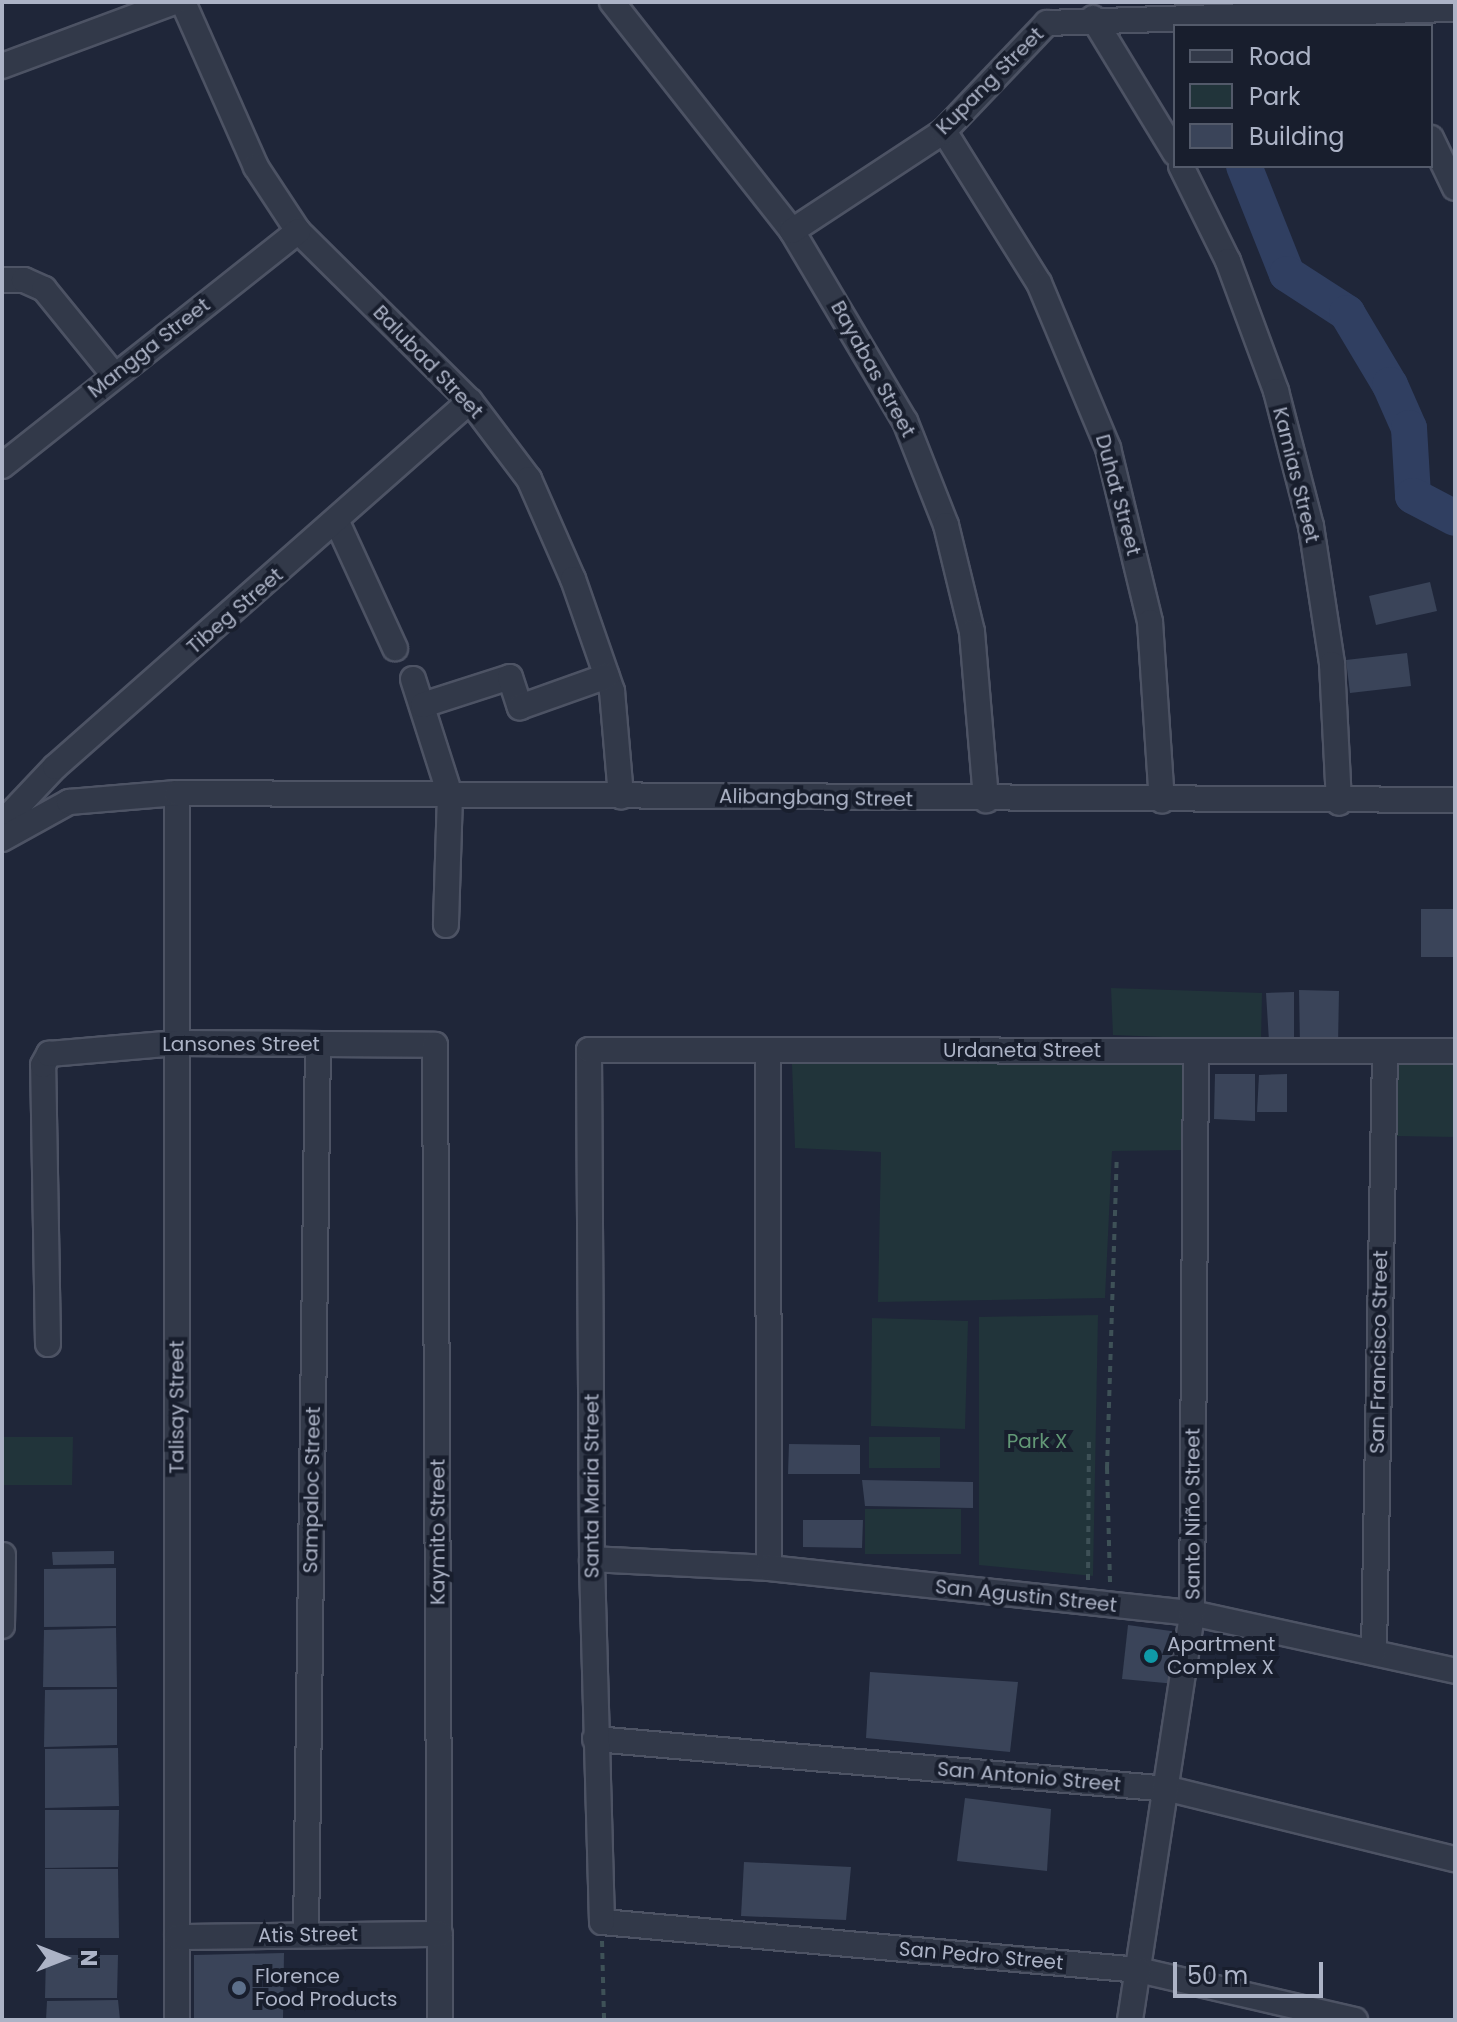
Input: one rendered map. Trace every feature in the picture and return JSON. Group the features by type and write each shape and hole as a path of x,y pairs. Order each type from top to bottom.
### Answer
{"street":[{"path":"2,66 174,2"},
{"name":"Balubad Street","path":"183,2 256,167 298,231 470,401 529,479 573,579 607,676 621,797"},
{"name":"Bayabas Street","path":"612,2 792,231 905,421 946,525 972,632 986,800"},
{"name":"Kupang Street","path":"792,231 944,131 1047,23 1093,18 1455,9"},
{"path":"1093,18 1173,150"},
{"name":"Duhat Street","path":"944,131 1039,283 1108,448 1150,622 1162,801"},
{"path":"1433,142 1455,188"},
{"name":"Kamias Street","path":"1182,168 1228,261 1276,391 1311,526 1332,664 1339,803"},
{"name":"Mangga Street","path":"2,466 298,231"},
{"path":"2,280 24,280 44,289 114,375"},
{"name":"Tibeg Street","path":"2,823 55,767 337,522 470,401"},
{"path":"337,522 395,648"},
{"path":"423,705 510,677 520,707 607,676"},
{"path":"413,679 450,795 446,925"},
{"name":"Alibangbang Street","path":"2,839 69,802 177,793 1339,803 1455,800"},
{"name":"Talisay Street","path":"177,793 177,2020"},
{"name":"Lansones Street","path":"48,1344 43,1065 49,1054 177,1043 435,1045"},
{"name":"Sampaloc Street","path":"306,1935 318,1044"},
{"name":"Kaymito Street","path":"435,1045 440,2020"},
{"name":"Urdaneta Street","path":"589,1050 1455,1051"},
{"name":"Santa Maria Street","path":"589,1050 592,1559 602,1922"},
{"path":"768,1050 769,1568"},
{"name":"Santo Niño Street","path":"1130,2020 1169,1789 1192,1613 1196,1051"},
{"name":"San Francisco Street","path":"1374,1652 1385,1051"},
{"path":"2,1626 3,1555"},
{"name":"San Agustin Street","path":"592,1559 769,1568 1192,1613 1455,1671"},
{"name":"San Antonio Street","path":"595,1739 1169,1789 1455,1859"},
{"name":"San Pedro Street","path":"602,1922 1139,1970 1355,2020"},
{"name":"Atis Street","path":"177,1937 440,1934"}],"path":[{"path":"1099,1603 1107,1468 1117,1158"},
{"path":"1089,1437 1099,1603"},
{"path":"602,1922 604,2020"}],"green space":[{"path":"1111,988 1262,993 1261,1041 1113,1035"},
{"path":"1190,1059 1187,1150 1112,1151 1105,1298 878,1302 881,1152 795,1148 792,1064"},
{"path":"1392,1059 1455,1060 1455,1137 1396,1136"},
{"name":"Park X","path":"1098,1315 1093,1576 979,1565 979,1317"},
{"path":"872,1318 968,1321 965,1429 871,1426"},
{"path":"2,1437 73,1437 72,1485 2,1485"},
{"path":"869,1437 940,1437 940,1468 869,1468"},
{"path":"865,1509 961,1509 961,1554 865,1554"}],"building":[{"path":"1430,582 1437,611 1376,625 1369,596"},
{"path":"1407,653 1411,686 1350,693 1346,660"},
{"path":"1421,909 1455,909 1455,957 1421,957"},
{"path":"1299,990 1339,991 1338,1045 1300,1045"},
{"path":"1294,992 1294,1042 1269,1041 1266,993"},
{"path":"1215,1074 1255,1074 1255,1121 1214,1119"},
{"path":"1287,1074 1287,1112 1257,1112 1259,1075"},
{"path":"789,1444 860,1445 860,1474 788,1474"},
{"path":"862,1480 973,1482 973,1508 865,1506"},
{"path":"803,1520 863,1520 862,1548 803,1547"},
{"path":"114,1551 114,1564 53,1565 52,1552"},
{"path":"116,1568 116,1626 44,1627 44,1569"},
{"name":"Apartment Complex X","path":"1128,1625 1178,1632 1176,1684 1122,1679"},
{"path":"116,1628 117,1687 43,1687 44,1630"},
{"path":"870,1672 1018,1682 1010,1752 866,1738"},
{"path":"117,1689 117,1745 44,1747 45,1690"},
{"path":"118,1748 119,1806 45,1808 45,1749"},
{"path":"965,1798 1051,1809 1047,1871 957,1861"},
{"path":"45,1810 119,1810 118,1867 45,1868"},
{"path":"744,1862 851,1867 846,1920 741,1916"},
{"path":"45,1869 118,1869 119,1938 45,1938"},
{"name":"Florence Food Products","path":"284,1953 283,2020 194,2020 194,1955"},
{"path":"46,1955 118,1955 117,1998 45,1998"},
{"path":"118,2000 120,2020 46,2020 47,2001"}],"waterway":[{"path":"1245,168 1287,274 1347,313 1390,385 1409,428 1413,496 1455,518"}],"place":[{"name":"Apartment Complex X","path":"1151,1656"},
{"name":"Florence Food Products","path":"239,1988"}]}
